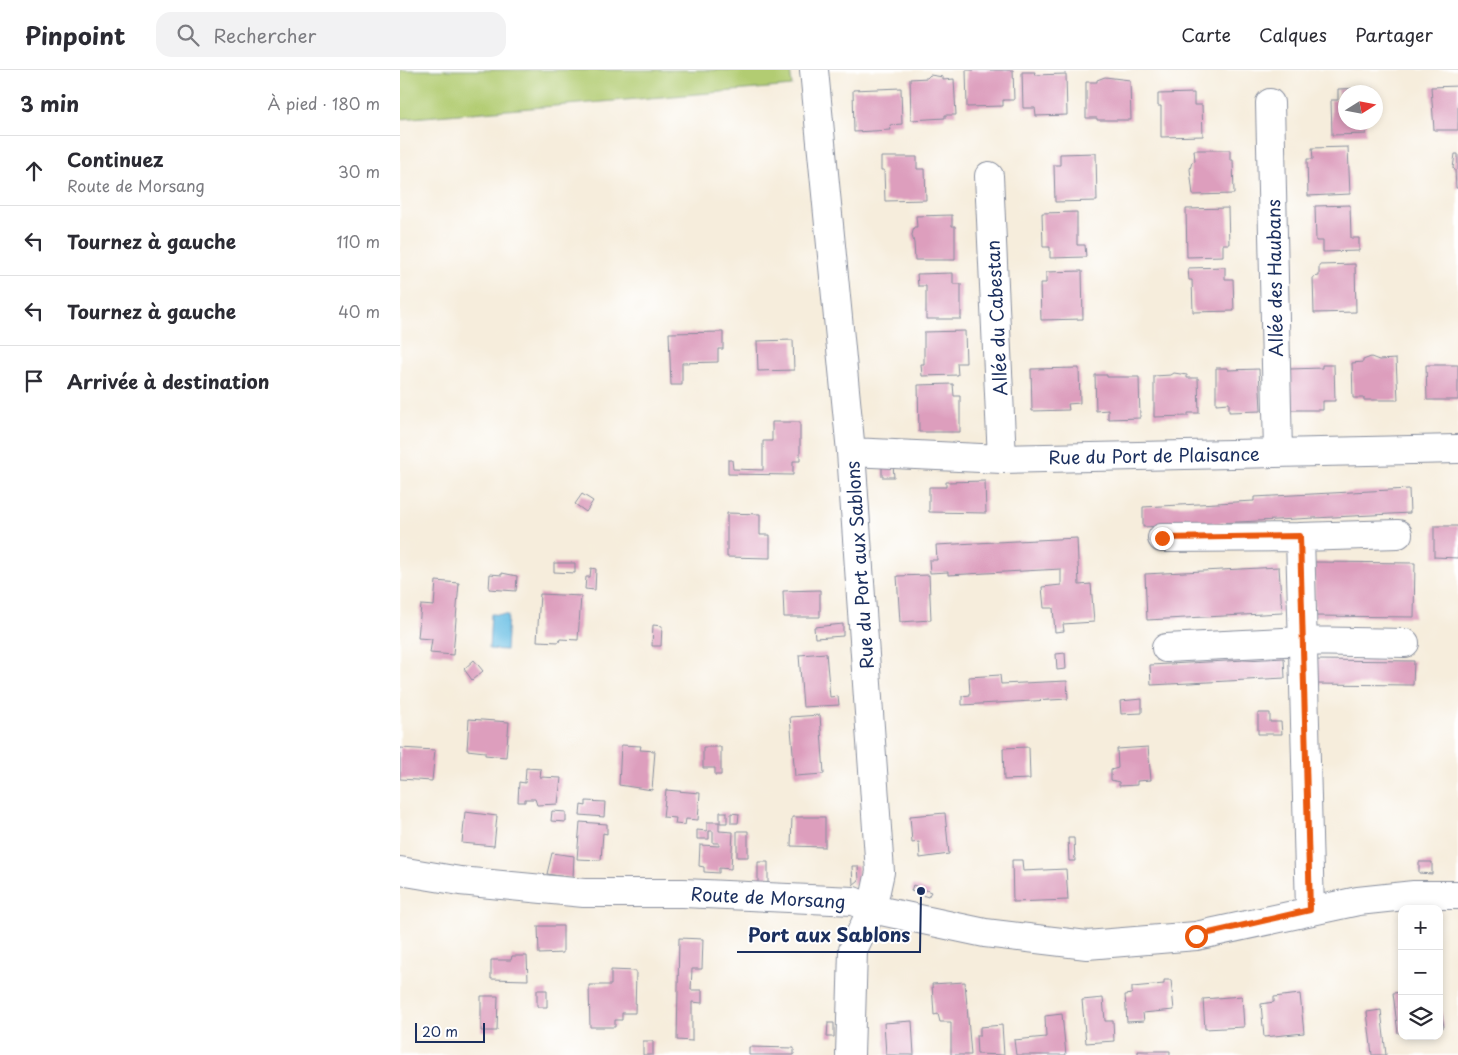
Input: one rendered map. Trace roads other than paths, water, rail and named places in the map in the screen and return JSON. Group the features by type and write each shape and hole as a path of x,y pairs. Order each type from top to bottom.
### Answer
{"street":[{"name":"Rue du Port aux Sablons","path":"814,70 851,452 880,872 872,909 853,950 850,1055"},
{"name":"Allée des Haubans","path":"1270,103 1278,452"},
{"name":"Allée du Cabestan","path":"989,176 1002,459"},
{"name":"Rue du Port de Plaisance","path":"851,452 1002,459 1458,449"},
{"path":"1162,538 1398,534"},
{"path":"1300,536 1310,910"},
{"path":"1166,648 1302,642 1405,643"},
{"name":"Route de Morsang","path":"400,871 460,881 584,893 684,893 853,901 872,909 985,933 1087,945 1196,936 1339,903 1414,895 1458,894"}],"water":[{"path":"491,614 508,615 506,650 489,649"}],"place":[{"name":"Port aux Sablons","path":"921,891"}]}
